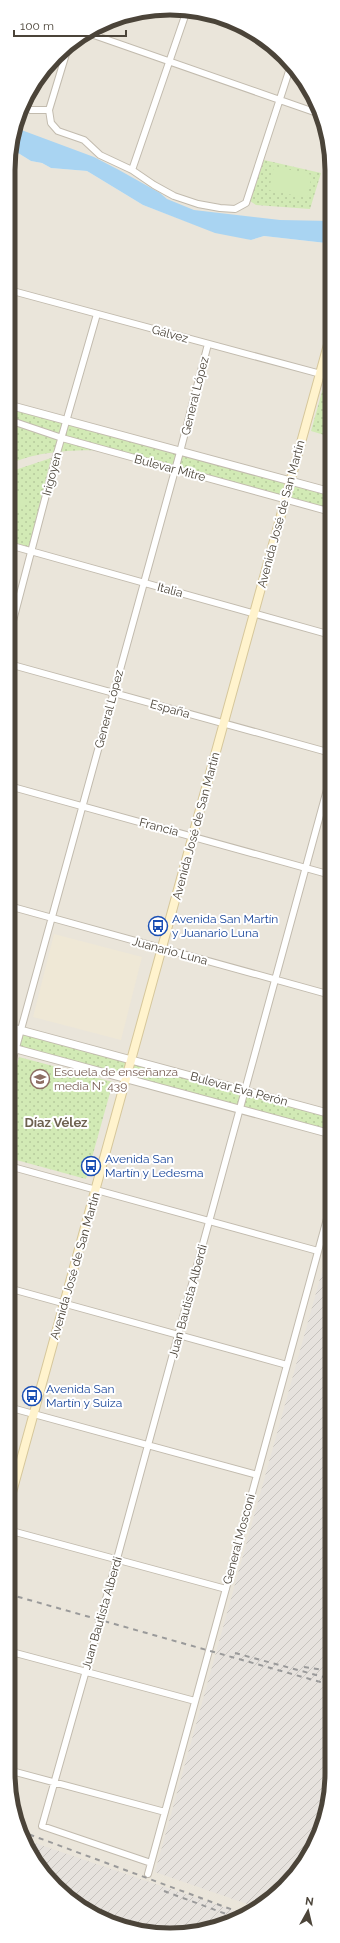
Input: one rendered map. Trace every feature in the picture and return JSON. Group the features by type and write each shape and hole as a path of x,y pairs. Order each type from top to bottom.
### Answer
{"main road":[{"name":"Avenida José de San Martín","path":"15,1482 127,1079 325,354"}],"street":[{"path":"132,170 185,16"},
{"path":"93,36 313,112"},
{"path":"66,55 49,110 51,123 58,131 84,140 100,154 132,170 161,189 198,204 235,209 246,203 289,71"},
{"path":"28,109 49,110"},
{"name":"Gálvez","path":"15,292 325,375"},
{"name":"Irigoyen","path":"15,614 97,314"},
{"name":"General López","path":"15,1042 21,1030 52,918 180,452 208,344"},
{"name":"Bulevar Mitre","path":"15,407 325,490"},
{"name":"Bulevar Mitre","path":"15,422 62,438 325,510"},
{"name":"Italia","path":"15,547 325,632"},
{"name":"España","path":"15,666 325,751"},
{"name":"Francia","path":"15,788 325,873"},
{"name":"Juan Bautista Alberdi","path":"151,1863 42,1826 117,1560 325,797"},
{"name":"Juanario Luna","path":"15,908 325,993"},
{"name":"Bulevar Eva Perón","path":"15,1028 325,1112"},
{"name":"Bulevar Eva Perón","path":"15,1049 325,1132"},
{"path":"15,1168 318,1251"},
{"name":"General Mosconi","path":"148,1874 325,1226"},
{"path":"15,1290 287,1365"},
{"path":"15,1409 257,1476"},
{"path":"15,1532 226,1589"},
{"path":"15,1653 195,1701"},
{"path":"15,1772 164,1812"}],"shaded area":[{"path":"180,15 210,20 239,31 256,41 280,60 299,84 309,101 317,120 324,150 325,230 242,228 137,192 18,140 23,120 31,101 41,84 60,60 84,41 101,31 120,23 150,16"},
{"path":"16,152 31,161 42,163 51,168 87,171 143,205 193,224 251,240 264,236 325,243 325,1783 320,1813 309,1842 299,1859 280,1883 248,1907 220,1920 190,1927 160,1928 130,1923 101,1912 84,1902 60,1883 41,1859 31,1842 20,1813 15,1783"},
{"path":"54,934 142,957 121,1040 33,1017"},
{"path":"325,1261 325,1783 320,1813 309,1842 299,1859 280,1883 251,1905 155,1872"},
{"path":"31,1842 239,1912 210,1923 180,1928 150,1927 120,1920 92,1907 60,1883 41,1859"}],"green space":[{"path":"264,160 321,173 310,209 256,205 250,201"},
{"path":"274,166 312,175 307,198 269,190"},
{"path":"325,381 325,435 311,431"},
{"path":"15,407 325,490 325,510 108,451 84,450 57,452 15,462"},
{"path":"51,458 29,547 15,543 15,470"},
{"path":"16,491 27,503 15,511"},
{"path":"15,1029 325,1112 325,1132 15,1049"},
{"path":"19,1057 113,1082 86,1179 15,1160 15,1073"}],"water":[{"path":"20,130 94,157 160,193 167,199 194,210 280,220 325,221 325,243 264,236 251,240 215,233 143,205 87,171 51,168 42,163 31,161 16,152"}],"railway":[{"path":"15,1596 325,1683"},
{"path":"235,1653 325,1677"},
{"path":"304,1667 325,1670"},
{"path":"28,1834 239,1912"},
{"path":"164,1891 230,1916"}],"place":[{"name":"Avenida San Martín y Juanario Luna","path":"158,926"},
{"name":"Escuela de enseñanza media N° 439","path":"40,1079"},
{"name":"Avenida San Martín y Ledesma","path":"91,1166"},
{"name":"Avenida San Martín y Suiza","path":"32,1396"}],"district":[{"name":"Díaz Vélez","path":"56,1122"}]}
